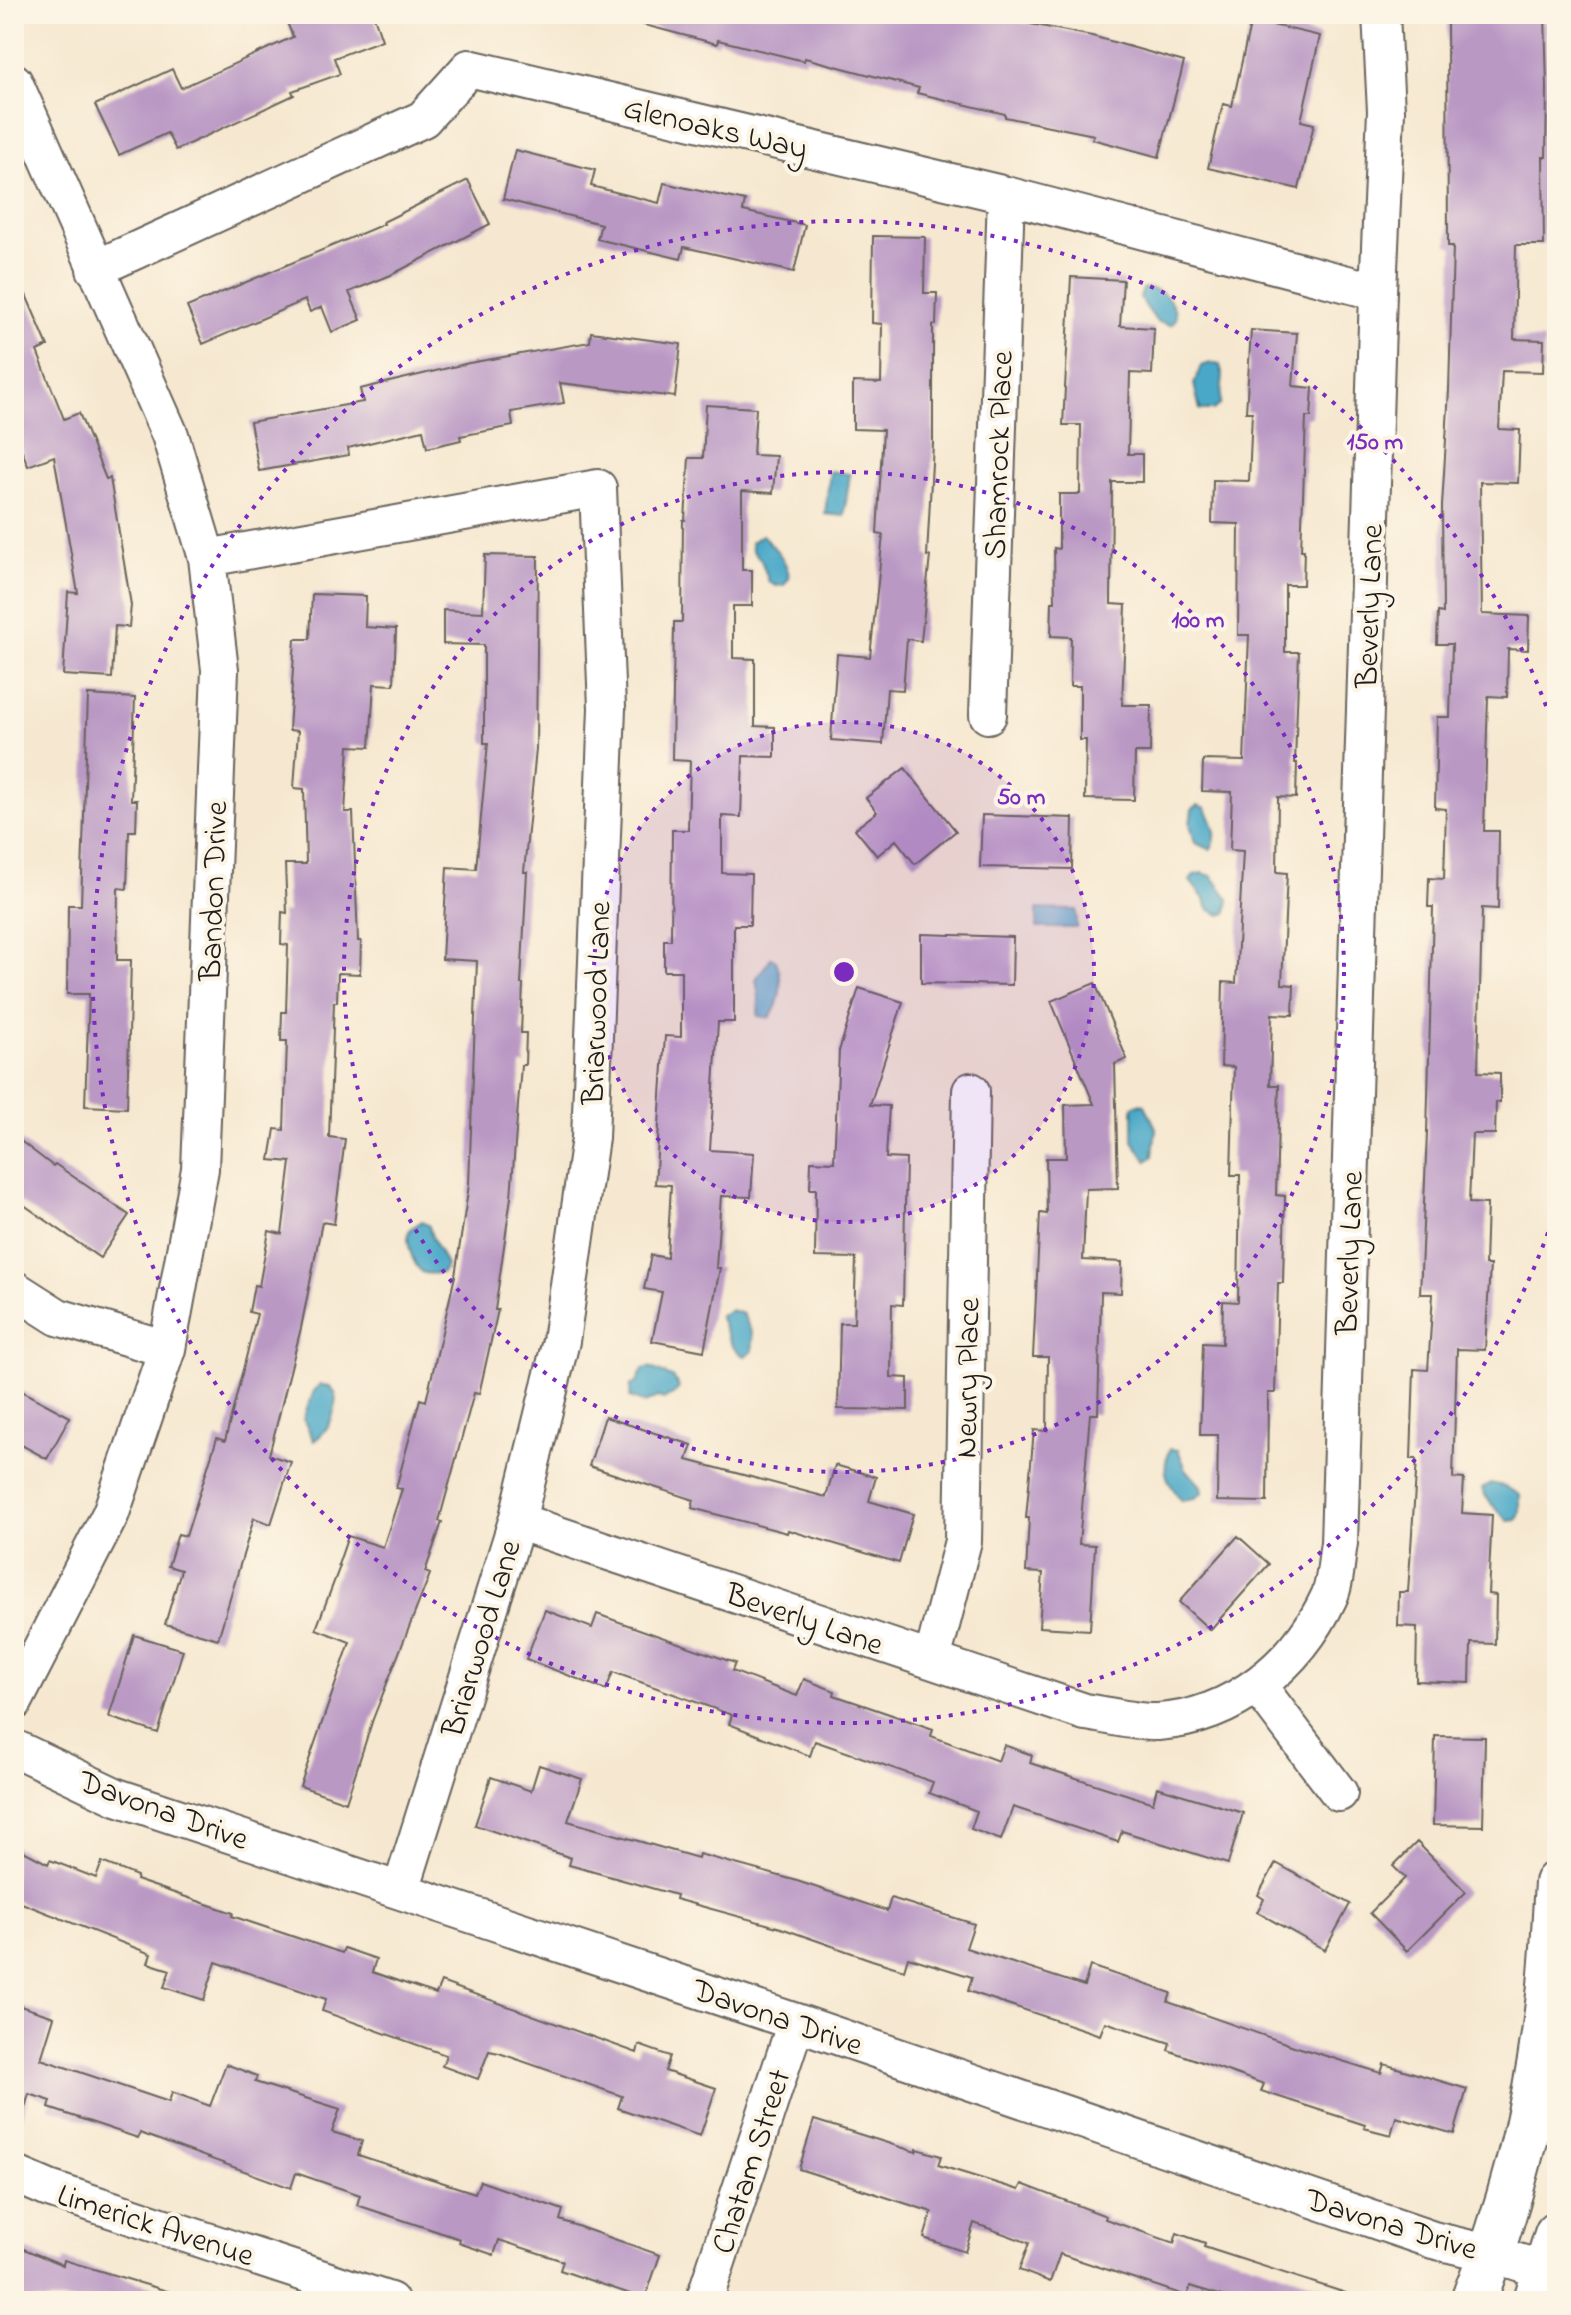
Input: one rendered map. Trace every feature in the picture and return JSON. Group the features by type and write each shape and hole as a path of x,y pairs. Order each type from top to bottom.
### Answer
{"street":[{"name":"Beverly Lane","path":"517,1521 1085,1712 1158,1722 1209,1711 1259,1687 1301,1644 1330,1595 1339,1543 1386,111 1381,14"},
{"name":"Glenoaks Way","path":"95,269 423,119 469,68 1006,195 1378,292"},
{"name":"Bandon Drive","path":"14,82 170,435 207,558 220,670 200,1169 167,1349 111,1513 14,1702"},
{"name":"Shamrock Place","path":"988,715 1006,195"},
{"name":"Briarwood Lane","path":"207,558 598,488 607,708 590,1138 561,1341 517,1521 401,1890"},
{"name":"Newry Place","path":"932,1660 963,1541 971,1091"},
{"path":"14,1289 58,1317 167,1349"},
{"path":"1259,1687 1339,1793"},
{"name":"Davona Drive","path":"14,1748 117,1797 796,2022 1433,2240 1546,2269"},
{"path":"1473,2301 1492,2254 1522,2155 1547,2012 1557,1883"},
{"name":"Chatam Street","path":"704,2301 796,2022"},
{"name":"Limerick Avenue","path":"14,2174 49,2189 390,2301"}],"water":[{"path":"1143,288 1156,290 1170,301 1176,319 1171,325 1157,322 1140,298"},
{"path":"1211,363 1220,365 1223,376 1220,405 1213,410 1200,410 1194,384 1201,366"},
{"path":"830,471 850,474 844,516 825,514"},
{"path":"762,535 776,549 786,566 789,578 784,585 776,586 769,582 761,560 752,550 751,542"},
{"path":"1198,805 1206,808 1214,829 1215,840 1210,849 1195,843 1190,824 1192,809"},
{"path":"1202,873 1212,876 1229,899 1227,913 1221,915 1208,909 1190,881 1194,875"},
{"path":"1037,909 1077,910 1077,928 1037,928"},
{"path":"771,958 778,966 780,990 777,1005 769,1018 758,1016 756,979"},
{"path":"1145,1105 1156,1128 1153,1156 1147,1161 1133,1141 1133,1107"},
{"path":"422,1221 429,1226 446,1266 442,1273 422,1272 412,1257 409,1232"},
{"path":"731,1310 743,1314 752,1334 753,1351 745,1356 731,1344 719,1316"},
{"path":"649,1367 674,1378 679,1388 673,1395 645,1403 630,1397 631,1385 637,1382 643,1369"},
{"path":"320,1384 330,1387 336,1394 328,1426 314,1441 303,1419"},
{"path":"1170,1449 1178,1450 1186,1469 1201,1486 1202,1493 1194,1499 1182,1501 1169,1482 1166,1464"},
{"path":"1490,1483 1504,1486 1520,1495 1517,1520 1509,1521 1486,1497 1482,1489"}],"building":[{"path":"304,14 373,14 382,40 334,58 340,74 292,91 294,95 176,150 167,133 119,155 95,105 172,69 181,88 293,37 286,20"},
{"path":"638,14 1007,14 1005,19 1092,36 1184,62 1159,157 1092,139 1094,135 1005,117 1005,114 917,93 919,88 805,58 804,61 718,40 717,44 637,23"},
{"path":"1447,14 1545,14 1547,88 1546,157 1543,157 1544,245 1516,245 1514,339 1544,340 1543,372 1502,371 1499,429 1520,430 1518,483 1480,482 1482,614 1529,616 1528,650 1508,649 1507,697 1488,696 1484,831 1499,831 1498,909 1482,908 1478,1072 1500,1073 1500,1102 1496,1102 1495,1134 1472,1134 1469,1203 1487,1204 1485,1265 1490,1265 1485,1350 1457,1349 1453,1478 1464,1479 1462,1513 1492,1515 1488,1594 1496,1595 1495,1644 1471,1643 1470,1683 1416,1681 1417,1627 1398,1626 1399,1592 1408,1592 1417,1459 1411,1459 1414,1369 1428,1370 1433,1294 1420,1294 1433,907 1428,907 1429,878 1444,879 1446,809 1435,808 1437,717 1450,717 1452,644 1437,644 1438,612 1443,613 1442,506 1453,246 1448,246"},
{"path":"1251,20 1320,36 1301,121 1314,124 1299,189 1208,168 1223,104 1232,106"},
{"path":"515,150 595,170 591,186 659,203 664,183 745,201 743,211 805,225 794,272 684,247 681,259 597,239 601,224 503,199"},
{"path":"468,180 490,224 391,275 349,292 361,320 332,332 322,307 310,312 305,300 203,344 187,307 384,224"},
{"path":"873,236 925,237 924,293 937,293 936,325 933,325 933,444 927,556 930,556 921,641 907,639 903,690 887,689 883,744 831,740 837,654 870,657 883,535 877,534 883,430 853,429 853,382 881,383 882,324 872,323"},
{"path":"14,267 48,346 37,351 64,419 79,413 106,479 110,478 131,605 129,627 115,626 112,678 63,675 68,592 78,593 54,456 28,466 14,430"},
{"path":"1071,277 1123,280 1120,326 1154,328 1152,374 1130,373 1128,454 1142,454 1142,482 1112,482 1111,604 1126,605 1122,705 1151,705 1150,753 1135,753 1134,800 1085,799 1086,740 1080,740 1080,686 1070,686 1071,637 1051,636 1052,602 1055,602 1054,548 1059,549 1059,494 1080,494 1081,425 1063,425"},
{"path":"1251,330 1297,333 1293,386 1313,388 1311,417 1306,417 1301,550 1304,550 1303,585 1285,585 1285,652 1299,652 1297,763 1296,798 1278,797 1277,872 1287,873 1282,984 1294,985 1293,1015 1272,1014 1270,1085 1279,1085 1276,1195 1285,1196 1283,1283 1278,1283 1275,1393 1268,1393 1267,1502 1217,1501 1218,1435 1200,1435 1203,1343 1222,1344 1223,1301 1238,1302 1240,1175 1231,1175 1234,1067 1221,1066 1223,982 1236,983 1243,851 1230,850 1232,792 1202,791 1203,760 1244,761 1249,635 1238,635 1239,524 1212,523 1213,480 1249,481 1252,412 1246,412"},
{"path":"591,332 681,344 675,397 560,383 564,403 511,412 513,426 460,436 461,440 427,448 423,430 348,448 349,455 259,471 250,422 363,402 360,389 469,363 590,342"},
{"path":"706,405 756,408 753,455 776,456 773,493 742,491 742,570 752,570 752,606 733,606 733,658 755,659 755,726 775,727 775,757 743,756 741,817 722,816 722,873 751,874 750,925 734,925 734,1022 718,1022 710,1150 754,1153 751,1197 721,1196 716,1268 720,1268 704,1351 652,1341 662,1292 644,1289 651,1255 667,1258 671,1185 655,1184 665,1036 681,1037 681,971 664,971 664,940 671,940 672,830 688,830 690,761 672,760 674,622 682,622 683,520 689,458 703,458"},
{"path":"485,555 538,556 536,749 524,872 527,872 521,984 521,1033 526,1033 525,1065 521,1065 511,1197 495,1310 498,1310 479,1394 474,1393 439,1521 442,1522 425,1572 430,1574 373,1719 346,1802 300,1786 350,1642 316,1629 348,1536 383,1547 402,1489 396,1488 420,1399 426,1401 455,1276 469,1185 477,961 442,959 447,867 476,869 488,743 484,743 484,645 443,644 443,610 483,612"},
{"path":"312,594 366,596 365,627 396,629 394,685 374,684 370,747 349,746 345,812 353,812 358,941 361,941 360,974 338,973 337,1002 334,1002 329,1137 345,1139 334,1224 322,1222 301,1328 269,1455 291,1462 271,1524 254,1518 218,1639 165,1624 181,1570 168,1566 178,1534 186,1536 217,1438 225,1441 257,1314 249,1312 254,1285 259,1286 269,1231 282,1234 291,1162 270,1160 275,1129 284,1130 287,1041 281,1041 282,1012 286,1012 288,945 281,944 282,912 287,913 285,864 306,864 304,789 294,788 298,731 289,730 295,639 310,639"},
{"path":"88,695 135,698 131,800 137,800 136,831 129,831 127,889 118,888 117,960 131,960 127,1108 85,1106 89,994 67,994 68,905 81,905"},
{"path":"905,768 956,831 915,864 896,840 877,856 855,829 877,812 866,798"},
{"path":"982,815 1073,818 1072,869 980,867"},
{"path":"921,934 1013,937 1012,985 921,983"},
{"path":"1095,983 1127,1059 1115,1064 1118,1188 1086,1189 1083,1260 1122,1262 1121,1293 1101,1292 1098,1414 1090,1414 1079,1544 1095,1545 1090,1630 1039,1627 1043,1573 1026,1572 1029,1518 1026,1518 1034,1430 1047,1431 1048,1357 1033,1357 1040,1213 1047,1214 1046,1158 1066,1158 1065,1105 1094,1104 1051,1001"},
{"path":"859,988 903,1002 870,1105 889,1106 886,1158 906,1159 903,1305 892,1304 891,1377 908,1378 908,1410 838,1409 840,1323 854,1323 856,1258 815,1257 816,1189 810,1189 811,1161 834,1162 839,1051"},
{"path":"14,1136 53,1166 55,1164 129,1215 100,1258 14,1198"},
{"path":"14,1387 70,1417 47,1459 14,1441"},
{"path":"605,1417 692,1445 687,1460 826,1497 835,1465 876,1477 869,1501 913,1514 899,1563 788,1530 787,1533 692,1508 694,1500 589,1466"},
{"path":"1238,1536 1269,1564 1210,1630 1179,1602"},
{"path":"545,1610 592,1628 597,1614 735,1663 732,1671 797,1696 804,1679 835,1691 834,1695 933,1729 931,1736 998,1761 1004,1745 1032,1755 1030,1763 1153,1803 1157,1787 1243,1813 1228,1864 1122,1831 1118,1842 1013,1807 1001,1840 971,1829 977,1811 929,1793 933,1782 815,1741 810,1756 729,1724 732,1715 613,1672 606,1690 526,1659"},
{"path":"134,1635 183,1650 158,1733 109,1717"},
{"path":"1435,1736 1485,1737 1483,1826 1433,1825"},
{"path":"539,1765 582,1779 568,1821 698,1858 699,1854 794,1880 887,1911 891,1898 974,1924 966,1948 1084,1986 1090,1966 1171,1993 1168,2002 1294,2046 1381,2073 1384,2064 1467,2089 1454,2134 1396,2117 1391,2135 1364,2128 1365,2125 1261,2091 1264,2084 1168,2050 1170,2043 1105,2022 1100,2035 968,1991 972,1977 908,1957 904,1970 781,1928 675,1899 676,1895 569,1865 571,1858 475,1825 491,1777 531,1791"},
{"path":"1417,1842 1466,1892 1407,1951 1370,1913 1405,1878 1393,1866"},
{"path":"14,1846 48,1864 50,1860 96,1878 102,1862 137,1876 136,1880 233,1913 232,1916 342,1953 344,1948 376,1959 372,1972 436,1994 441,1982 637,2053 639,2045 670,2056 665,2071 716,2088 700,2136 618,2108 622,2096 499,2053 489,2051 478,2079 442,2066 446,2055 322,2011 326,1999 216,1962 204,2000 164,1987 170,1970 148,1963 151,1954 14,1900"},
{"path":"1276,1863 1350,1904 1325,1950 1257,1912 1264,1899 1258,1895"},
{"path":"14,2004 54,2017 41,2059 169,2102 172,2092 210,2106 226,2064 257,2076 255,2082 340,2109 332,2132 362,2141 358,2155 475,2193 480,2181 563,2210 560,2220 660,2255 645,2299 560,2270 563,2261 499,2240 494,2255 459,2243 460,2239 357,2205 360,2195 296,2173 291,2188 140,2133 138,2138 49,2108 51,2101 29,2094 20,2124 14,2123"},
{"path":"814,2120 916,2152 917,2149 941,2156 938,2165 1019,2190 1022,2184 1106,2216 1105,2219 1174,2243 1177,2233 1205,2243 1204,2247 1355,2296 1355,2301 1239,2301 1190,2286 1187,2296 1060,2254 1050,2282 1019,2270 1029,2243 974,2223 965,2252 924,2238 932,2212 799,2169"},
{"path":"14,2245 63,2265 64,2260 177,2294 176,2301 14,2301"}]}
